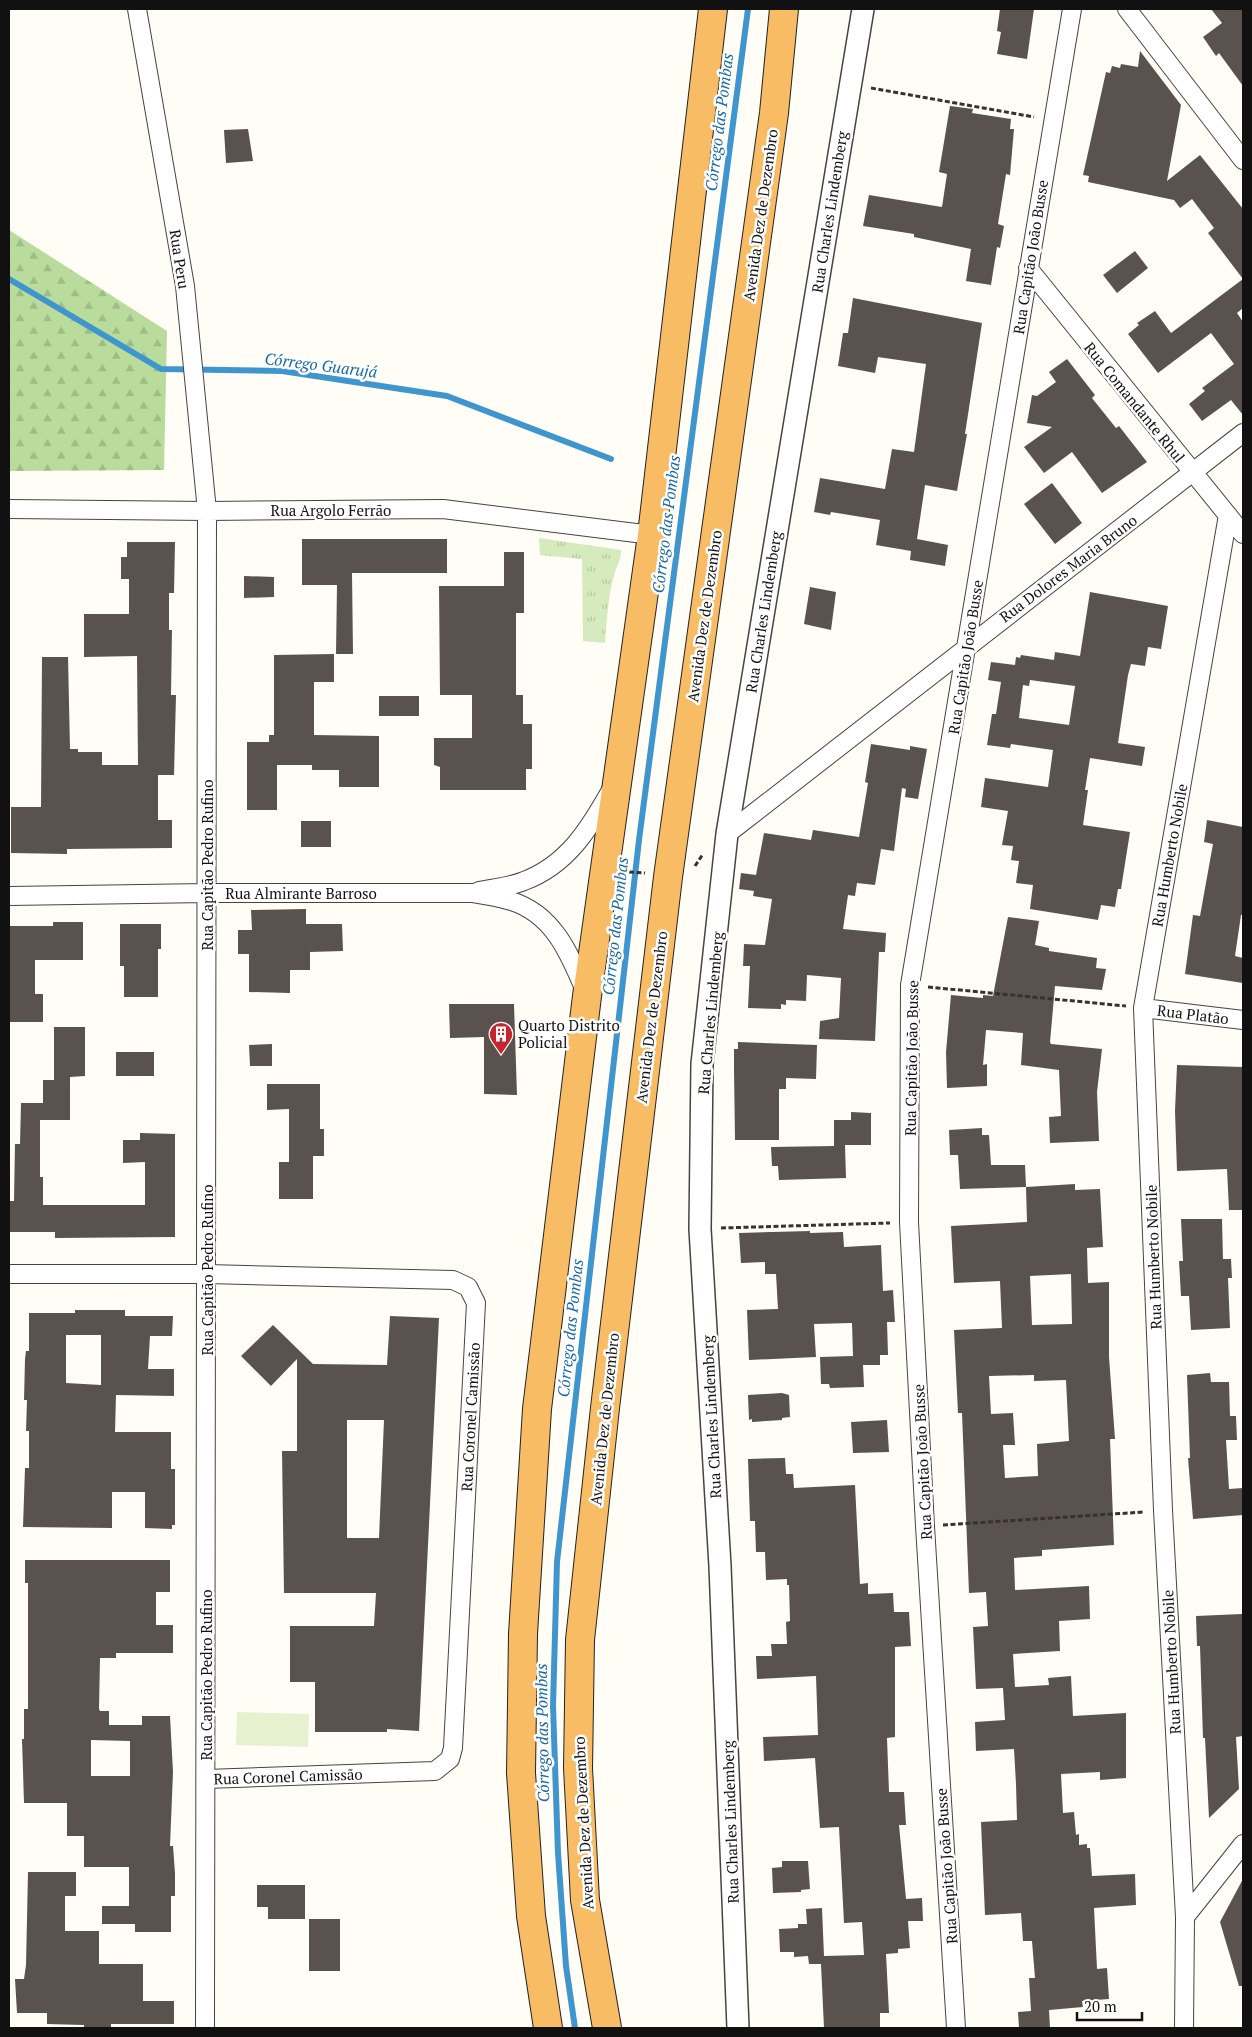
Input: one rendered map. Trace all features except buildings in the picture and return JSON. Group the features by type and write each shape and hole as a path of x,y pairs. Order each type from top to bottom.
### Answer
{"highway":[{"path":"548,2028 531,1916 521,1773 522,1634 537,1409 587,996 652,535 714,9"},
{"name":"Avenida Dez de Dezembro","path":"607,2028 585,1900 578,1768 580,1640 604,1408 666,887 774,113 784,9"}],"street":[{"name":"Rua Peru","path":"137,9 186,286 208,511"},
{"name":"Rua Charles Lindemberg","path":"738,2028 720,1566 700,1229 702,1064 727,834 850,84 864,9"},
{"name":"Rua Capitão João Busse","path":"956,2028 925,1526 909,1222 910,985 1072,9"},
{"path":"1127,9 1243,160"},
{"name":"Rua Comandante Rhul","path":"1028,268 1243,534"},
{"name":"Rua Dolores Maria Bruno","path":"727,834 1243,433"},
{"name":"Rua Argolo Ferrão","path":"9,509 208,511 443,509 652,535"},
{"name":"Rua Capitão Pedro Rufino","path":"205,2028 208,511"},
{"name":"Rua Humberto Nobile","path":"1184,2028 1185,1917 1163,1510 1143,1008 1228,515"},
{"name":"Rua Almirante Barroso","path":"9,896 207,892 473,892 524,882 559,861 587,832 617,780"},
{"name":"Rua Almirante Barroso","path":"473,892 511,901 531,909 550,925 568,950 587,996"},
{"name":"Rua Platão","path":"1143,1008 1243,1020"},
{"name":"Rua Coronel Camissão","path":"9,1274 206,1274 453,1280 468,1287 476,1303 453,1748 450,1759 435,1771 206,1780"},
{"path":"1185,1917 1243,1844"},
{"path":"1183,2006 1196,2028"}],"path":[{"path":"850,84 1053,121"},
{"path":"693,869 706,848"},
{"path":"624,871 648,873"},
{"path":"910,985 1143,1008"},
{"path":"700,1229 909,1222"},
{"path":"925,1526 1163,1510"}],"green space":[{"path":"9,230 167,331 164,470 9,471"},
{"path":"539,538 621,550 611,589 605,643 583,641 582,559 540,555"},
{"path":"237,1712 309,1714 308,1747 236,1745"}],"waterway":[{"name":"Córrego das Pombas","path":"575,2028 566,1966 558,1853 553,1706 557,1562 639,840 748,9"},
{"name":"Córrego Guarujá","path":"9,279 161,369 282,371 447,396 611,459"}],"place":[{"name":"Quarto Distrito Policial","path":"501,1055"}]}
